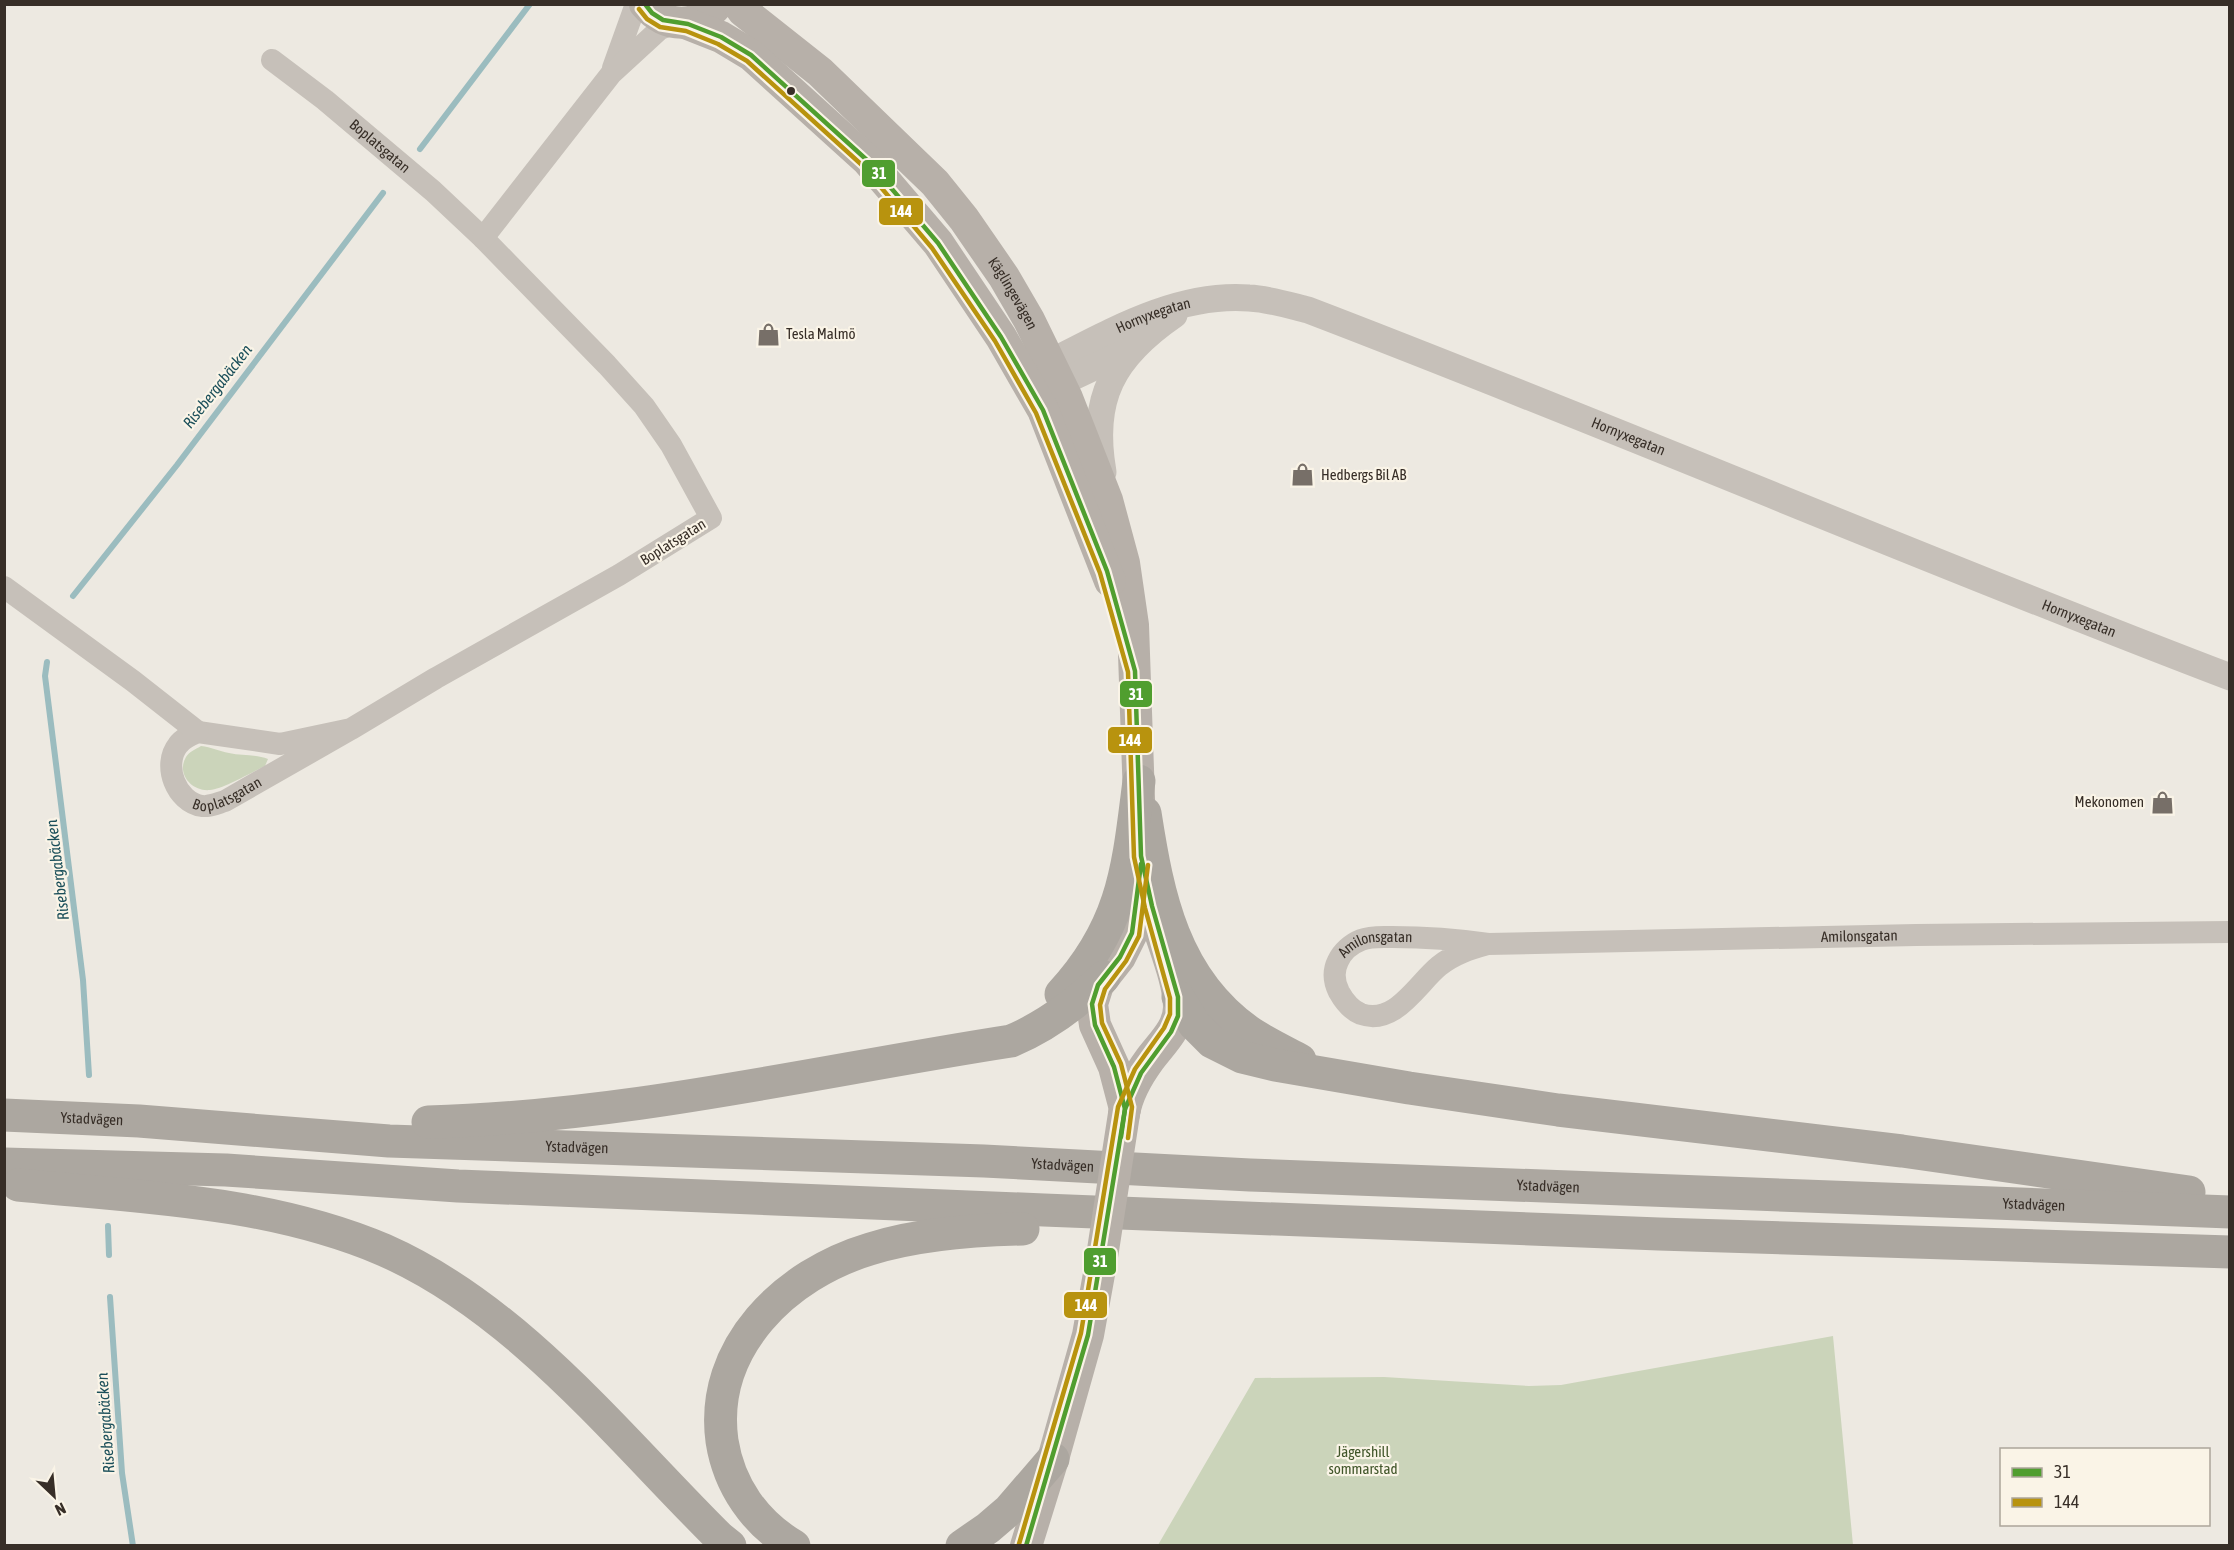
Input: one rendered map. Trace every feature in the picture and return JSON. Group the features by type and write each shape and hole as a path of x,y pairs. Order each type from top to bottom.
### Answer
{"highway":[{"path":"930,1053 999,1033 1018,1024 1054,1000 1086,965 1107,930 1115,910 1130,852 1139,781"},
{"path":"1139,781 1150,849 1161,896 1170,925 1190,969 1213,1000 1249,1032 1326,1073"},
{"path":"140,1121 203,1114 417,1122 525,1117 664,1100 1011,1041 1057,1017 1105,976"},
{"path":"1177,995 1188,1016 1201,1032 1221,1047 1256,1061 1409,1088 1558,1110 1902,1151 2134,1186 2229,1197"},
{"name":"Ystadvägen","path":"4,1115 140,1121 389,1141 984,1161 1250,1175 2229,1212"},
{"path":"4,1164 226,1170 458,1186 1282,1219 2229,1252"},
{"path":"4,1184 197,1202 275,1216 341,1235 384,1251 471,1300 533,1351 587,1402 720,1538 730,1545"},
{"path":"794,1545 765,1525 747,1505 738,1490 724,1458 721,1413 732,1362 744,1338 774,1303 796,1284 828,1266 868,1249 920,1237 1000,1229 1091,1227 1226,1230 1282,1219"},
{"path":"962,1545 988,1528 1009,1509 1053,1459"}],"main road":[{"name":"Käglingevägen","path":"645,4 652,13 663,20 681,23 721,37 751,55 868,161 938,243 996,328 1042,379 1087,446 1107,500 1124,563 1133,625 1136,671 1142,856 1152,906 1168,957 1179,1006 1176,1023 1141,1073 1125,1112 1088,1335 1026,1545"},
{"path":"681,23 700,20 710,14 718,4"},
{"name":"Käglingevägen","path":"738,4 743,11 820,72 935,183 964,219 1004,277 1029,320 1042,379 1043,410 1107,571 1136,671"},
{"name":"Käglingevägen","path":"1125,1112 1114,1066 1095,1025 1094,995 1126,948 1132,933 1142,856"},
{"path":"1105,976 1125,967 1152,968 1167,978 1177,995"}],"street":[{"path":"611,74 636,4"},
{"path":"483,238 611,74 660,29 681,23"},
{"name":"Boplatsgatan","path":"272,60 375,142 483,238 607,365 644,406 671,445 711,518 619,575 436,678 351,729 225,801 212,806 202,806 184,796 177,787 170,765 178,744 198,732 280,744 351,729"},
{"name":"Hornyxegatan","path":"1042,379 1142,318 1173,306 1228,297 1274,301 1308,310 1514,389 1876,538 2229,677"},
{"path":"1107,500 1099,450 1106,388 1117,369 1155,328 1202,300"},
{"name":"Hornyxegatan","path":"1042,379 1136,347"},
{"path":"4,587 133,681 198,732"},
{"name":"Amilonsgatan","path":"1488,944 1451,957 1437,967 1402,1003 1387,1013 1367,1016 1350,1007 1343,999 1335,981 1337,963 1341,956 1353,944 1370,938 1435,937 1488,944 1916,935 2229,932"}],"green space":[{"path":"201,746 268,759 265,766 237,780 216,789 203,790 188,781 183,770 183,763 187,755"},
{"name":"Jägershill sommarstad","path":"1833,1336 1853,1545 1158,1545 1255,1378 1384,1377 1529,1386 1561,1385"}],"waterway":[{"name":"Risebergabäcken","path":"420,149 530,4"},
{"name":"Risebergabäcken","path":"73,596 177,465 383,193"},
{"name":"Risebergabäcken","path":"47,662 45,676 83,980 89,1075"},
{"name":"Risebergabäcken","path":"108,1226 109,1255"},
{"name":"Risebergabäcken","path":"110,1297 122,1473 133,1546"}],"transit line":[{"name":"31","path":"645,4 652,13 663,20 688,24 721,37 751,55 868,161 938,243 1001,337 1043,410 1107,571 1135,671 1141,856 1152,906 1178,997 1178,1016 1171,1032 1141,1073 1125,1109 1088,1335 1026,1546"},
{"name":"144","path":"639,9 647,19 660,27 686,31 718,44 747,61 863,166 932,248 995,341 1036,413 1100,573 1128,672 1134,857 1145,908 1170,998 1170,1014 1164,1028 1135,1069 1118,1107 1081,1333 1019,1544"},
{"name":"31","path":"1121,1137 1125,1109 1114,1067 1095,1025 1092,1004 1098,985 1120,957 1132,933 1141,864"},
{"name":"144","path":"1128,1138 1132,1107 1121,1064 1102,1023 1100,1005 1105,989 1126,961 1139,936 1148,865"}],"place":[{"name":"Tesla Malmö","path":"768,334"},
{"name":"Hedbergs Bil AB","path":"1303,475"},
{"name":"Mekonomen","path":"2162,802"}]}
